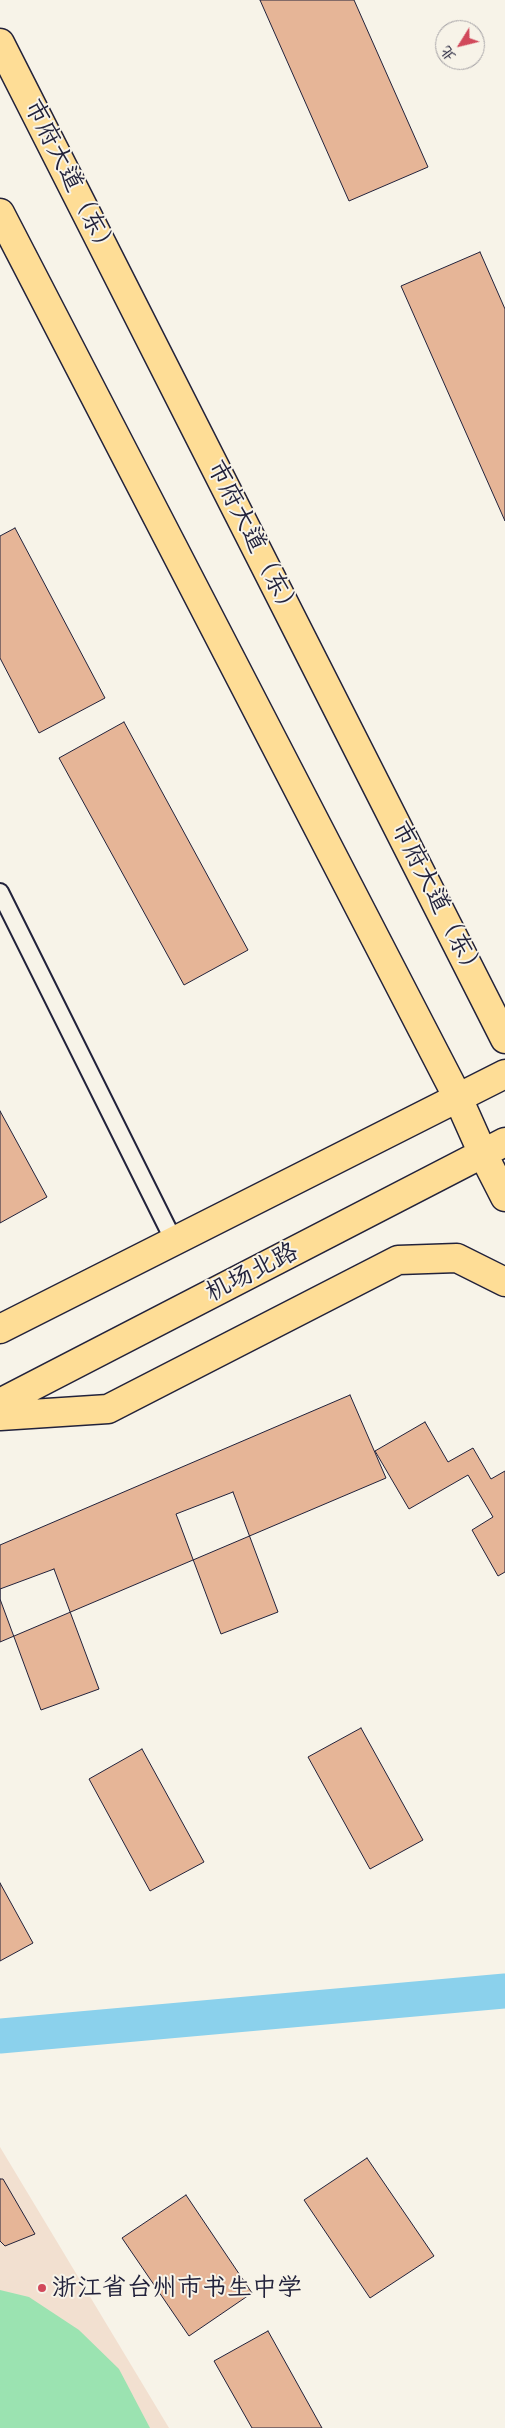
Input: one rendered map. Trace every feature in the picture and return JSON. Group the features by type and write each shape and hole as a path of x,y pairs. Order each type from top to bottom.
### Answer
{"main road":[{"name":"市府大道（东）","path":"0,42 505,1039"},
{"path":"0,213 458,1098 494,1148 505,1197"},
{"path":"0,1329 505,1074"},
{"name":"机场北路","path":"0,1403 494,1148"},
{"path":"0,1416 108,1409 398,1260 457,1258 505,1282"}],"lane":[{"path":"0,892 174,1241"}],"shaded area":[{"name":"浙江省台州市书生中学","path":"0,2147 169,2428 0,2428"}],"green space":[{"path":"0,2290 29,2297 79,2330 119,2369 150,2428 0,2428"}],"building":[{"path":"260,0 354,0 428,167 349,201"},
{"path":"480,252 505,309 505,521 401,286"},
{"path":"15,528 105,698 39,733 0,658 0,536"},
{"path":"124,722 248,950 184,985 59,758"},
{"path":"0,1111 47,1197 0,1223"},
{"path":"350,1395 386,1478 0,1642 0,1545"},
{"path":"425,1422 448,1462 473,1448 491,1479 505,1471 505,1572 498,1576 472,1530 493,1517 468,1475 409,1509 375,1451"},
{"path":"233,1492 278,1612 221,1634 176,1514"},
{"path":"54,1569 99,1689 41,1710 0,1599 0,1589"},
{"path":"361,1728 423,1840 370,1869 308,1757"},
{"path":"142,1749 204,1862 150,1891 89,1779"},
{"path":"0,1883 33,1943 0,1961"},
{"path":"367,2158 434,2256 370,2298 304,2200"},
{"path":"0,2179 3,2179 35,2234 5,2246 0,2241"},
{"path":"186,2195 252,2293 189,2336 122,2238"},
{"path":"268,2331 322,2428 252,2428 214,2361"}],"waterway":[{"path":"0,2036 505,1991"}],"place":[{"name":"浙江省台州市书生中学","path":"42,2288"}]}
